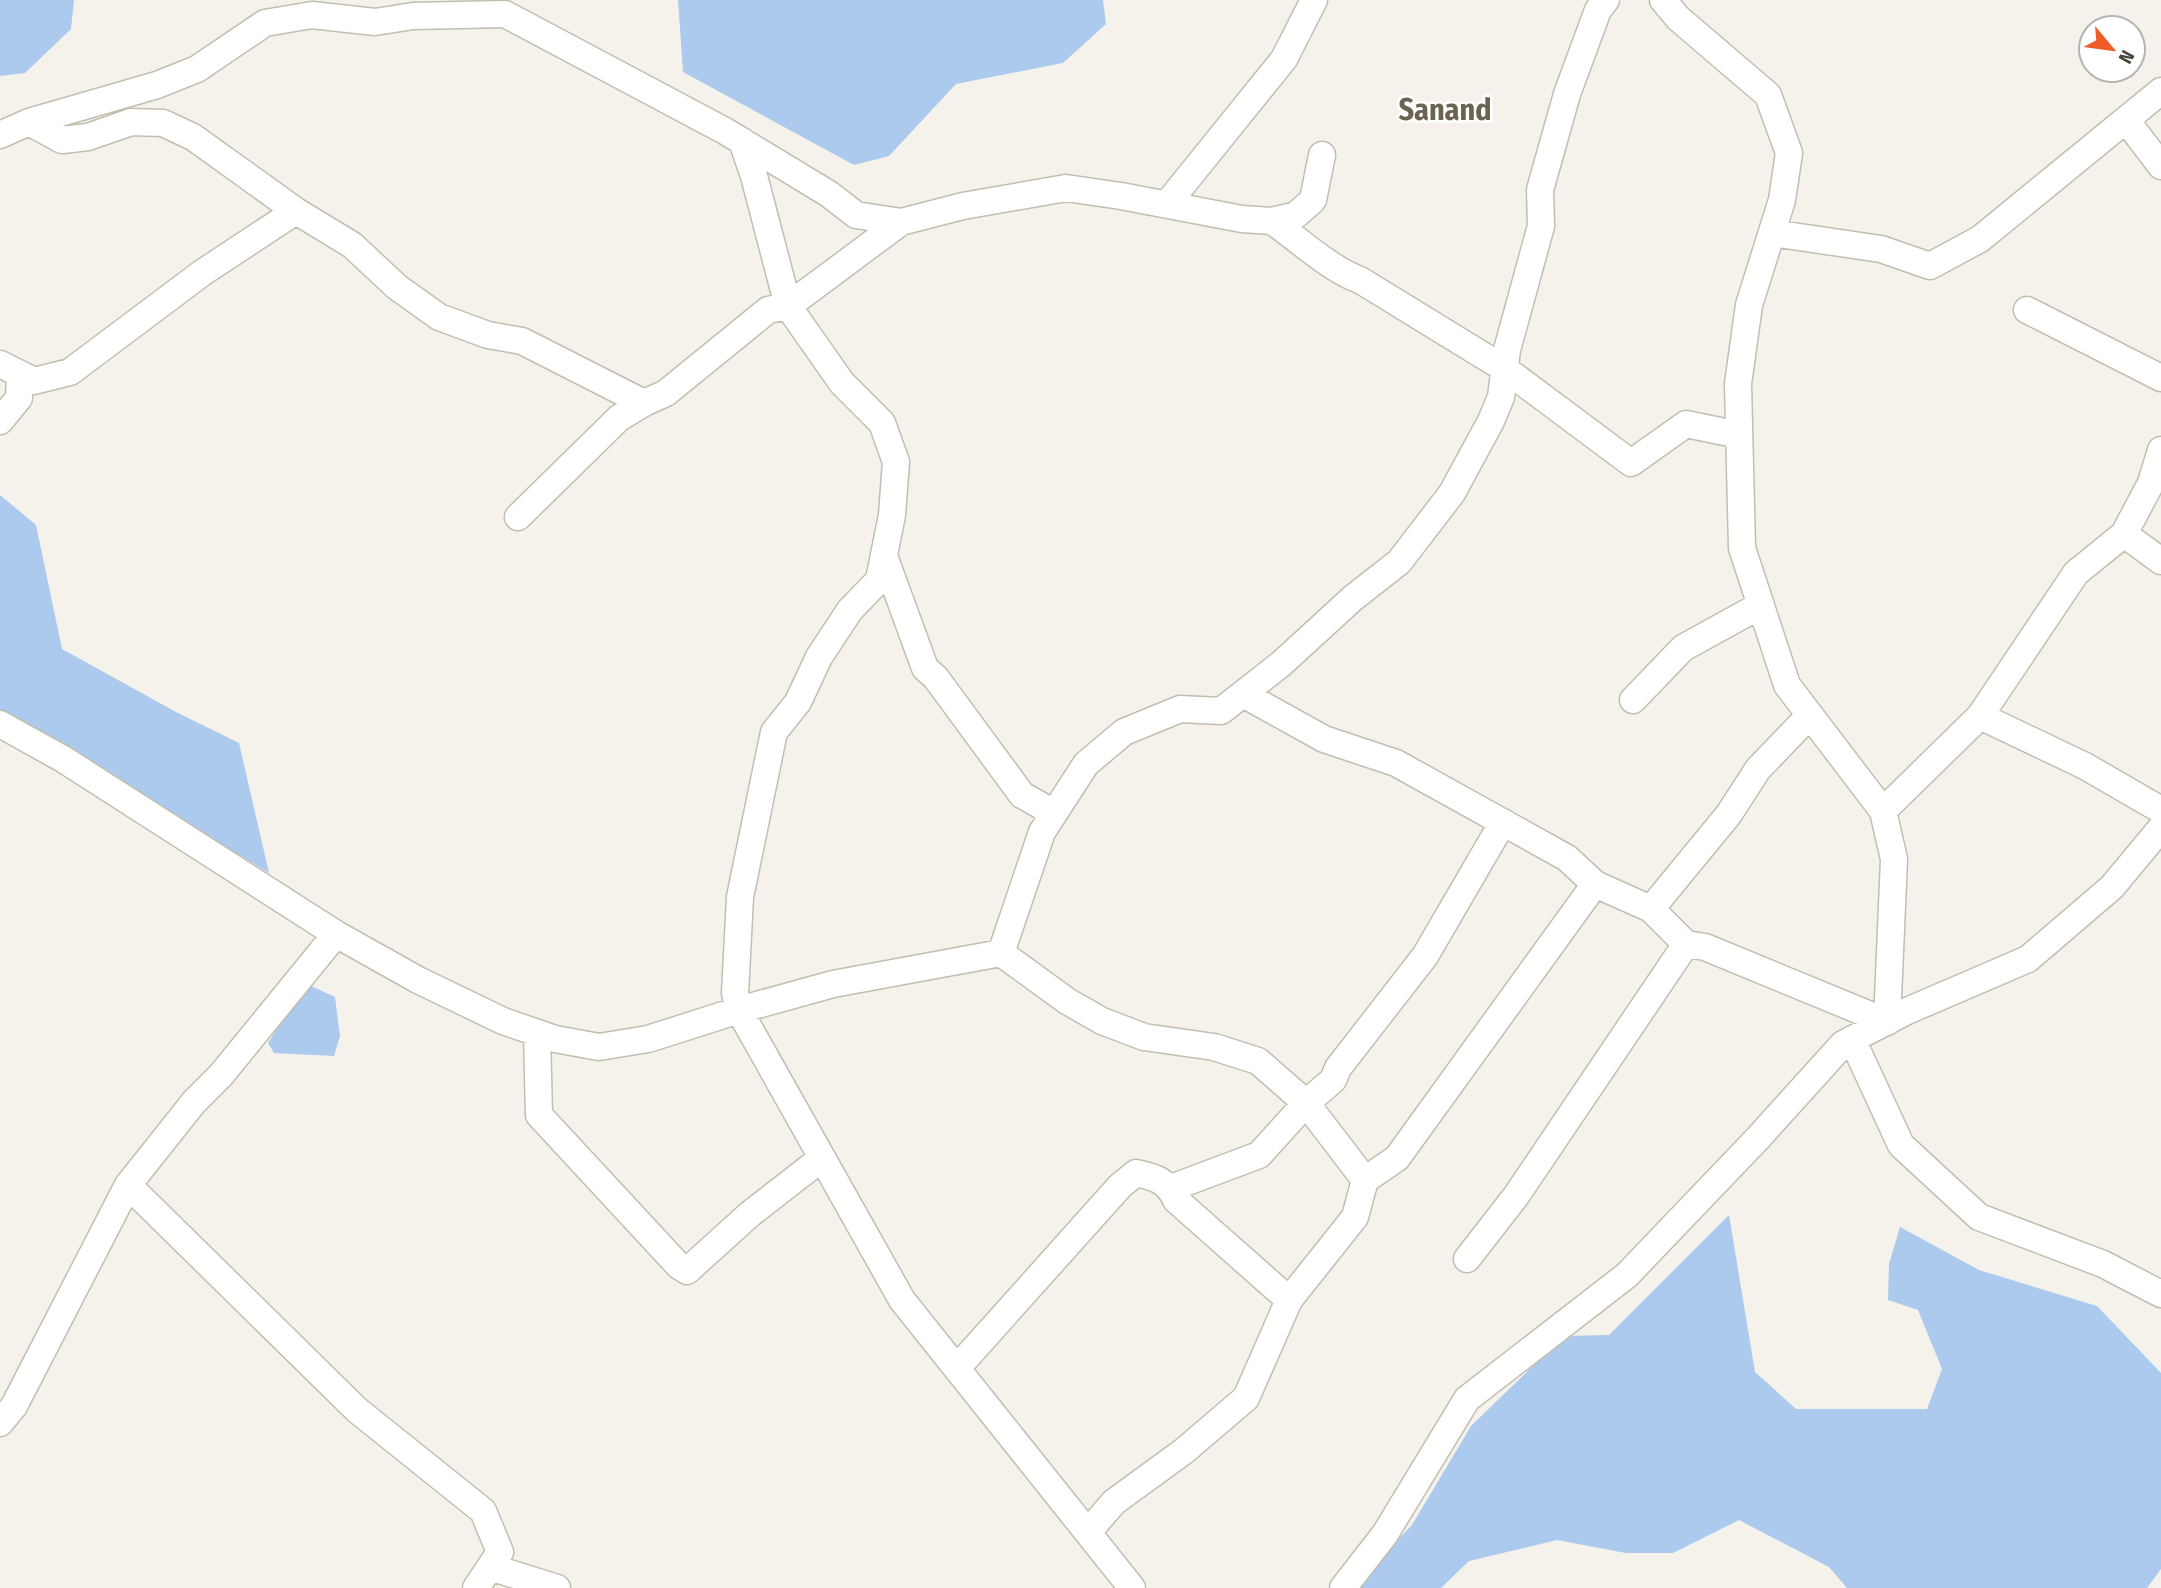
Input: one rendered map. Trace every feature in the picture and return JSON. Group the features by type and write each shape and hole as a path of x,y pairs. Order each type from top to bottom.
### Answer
{"street":[{"path":"1167,205 1284,59 1314,0"},
{"path":"1001,953 1042,832 1086,764 1125,732 1180,709 1221,711 1281,664 1353,598 1399,562 1452,493 1501,397 1507,350 1541,226 1540,190 1567,94 1598,10 1606,0"},
{"path":"1663,0 1678,18 1768,95 1789,153 1782,200 1748,305 1738,384 1742,548 1787,685 1883,811 1894,859 1887,1022"},
{"path":"0,135 29,122 157,85 197,69 265,23 312,15 375,22 413,16 505,14 742,141 829,194 856,215 901,222"},
{"path":"1772,233 1881,249 1930,266 1980,239 2161,91"},
{"path":"2126,120 2161,166"},
{"path":"29,122 62,140 88,137 131,122 163,123 193,137 296,211 352,245 397,286 439,317 488,335 523,341 644,403"},
{"path":"742,141 754,176 788,306 842,383 882,423 896,462 892,515 879,580 850,610 818,657 798,702 774,732 740,897 735,993 739,1010 902,1300 1132,1588"},
{"path":"518,517 618,418 666,393 768,310 788,306 901,222 963,206 1066,188 1242,219 1272,221 1296,215 1313,200 1322,155"},
{"path":"10,369 34,381 70,372 202,273 296,211"},
{"path":"1272,221 1326,259 1340,273 1360,280 1505,369 1631,463 1686,424 1739,435"},
{"path":"2027,310 2161,378"},
{"path":"0,421 19,398 10,369"},
{"path":"1883,811 1980,716 2076,573 2124,534 2151,483 2161,450"},
{"path":"2124,534 2161,561"},
{"path":"884,556 925,668 936,678 1022,795 1054,813"},
{"path":"1633,700 1684,648 1761,605"},
{"path":"1243,694 1324,739 1396,763 1567,858 1595,884 1651,909 1686,944 1705,947 1887,1022"},
{"path":"1651,909 1729,814 1758,769 1810,715"},
{"path":"1980,716 2085,766 2161,810"},
{"path":"0,724 63,759 335,934 418,980 503,1021 537,1033 599,1047 648,1039 833,984 1001,953 1067,1000 1102,1021 1144,1037 1214,1047 1258,1061 1306,1103 1366,1180"},
{"path":"1171,1188 1259,1154 1306,1103 1333,1080 1338,1068 1425,956 1503,822"},
{"path":"1343,1588 1385,1534 1467,1399 1627,1275 1759,1137 1843,1044 2028,959 2112,887 2161,828"},
{"path":"1088,1532 1114,1502 1184,1451 1246,1398 1289,1300 1355,1217 1366,1180 1397,1158 1595,884"},
{"path":"0,1423 14,1406 128,1185 335,934"},
{"path":"1466,1259 1516,1196 1686,944"},
{"path":"537,1033 539,1115 679,1266 687,1271 750,1214 822,1158"},
{"path":"1852,1040 1901,1145 1979,1217 2103,1264 2161,1294"},
{"path":"957,1368 1120,1185 1136,1173 1153,1176 1171,1188 1176,1200 1289,1300"},
{"path":"128,1185 357,1410 483,1511 500,1552 483,1577 556,1588"}],"water":[{"path":"0,0 74,0 71,29 25,73 0,76"},
{"path":"678,0 1103,0 1106,24 1063,63 956,84 889,156 854,165 683,72"},
{"path":"0,495 36,525 62,649 176,712 239,743 269,873 0,710"},
{"path":"309,985 335,997 340,1036 334,1056 274,1053 268,1043 290,1008"},
{"path":"1729,1215 1755,1372 1796,1409 1927,1409 1942,1369 1918,1310 1888,1300 1889,1264 1900,1227 1979,1270 2097,1306 2161,1373 2161,1569 2147,1588 1847,1588 1829,1567 1739,1520 1673,1553 1626,1553 1557,1540 1469,1561 1441,1588 1352,1588 1412,1525 1471,1426 1564,1336 1609,1335"}],"district":[{"name":"Sanand","path":"1445,110"}]}
